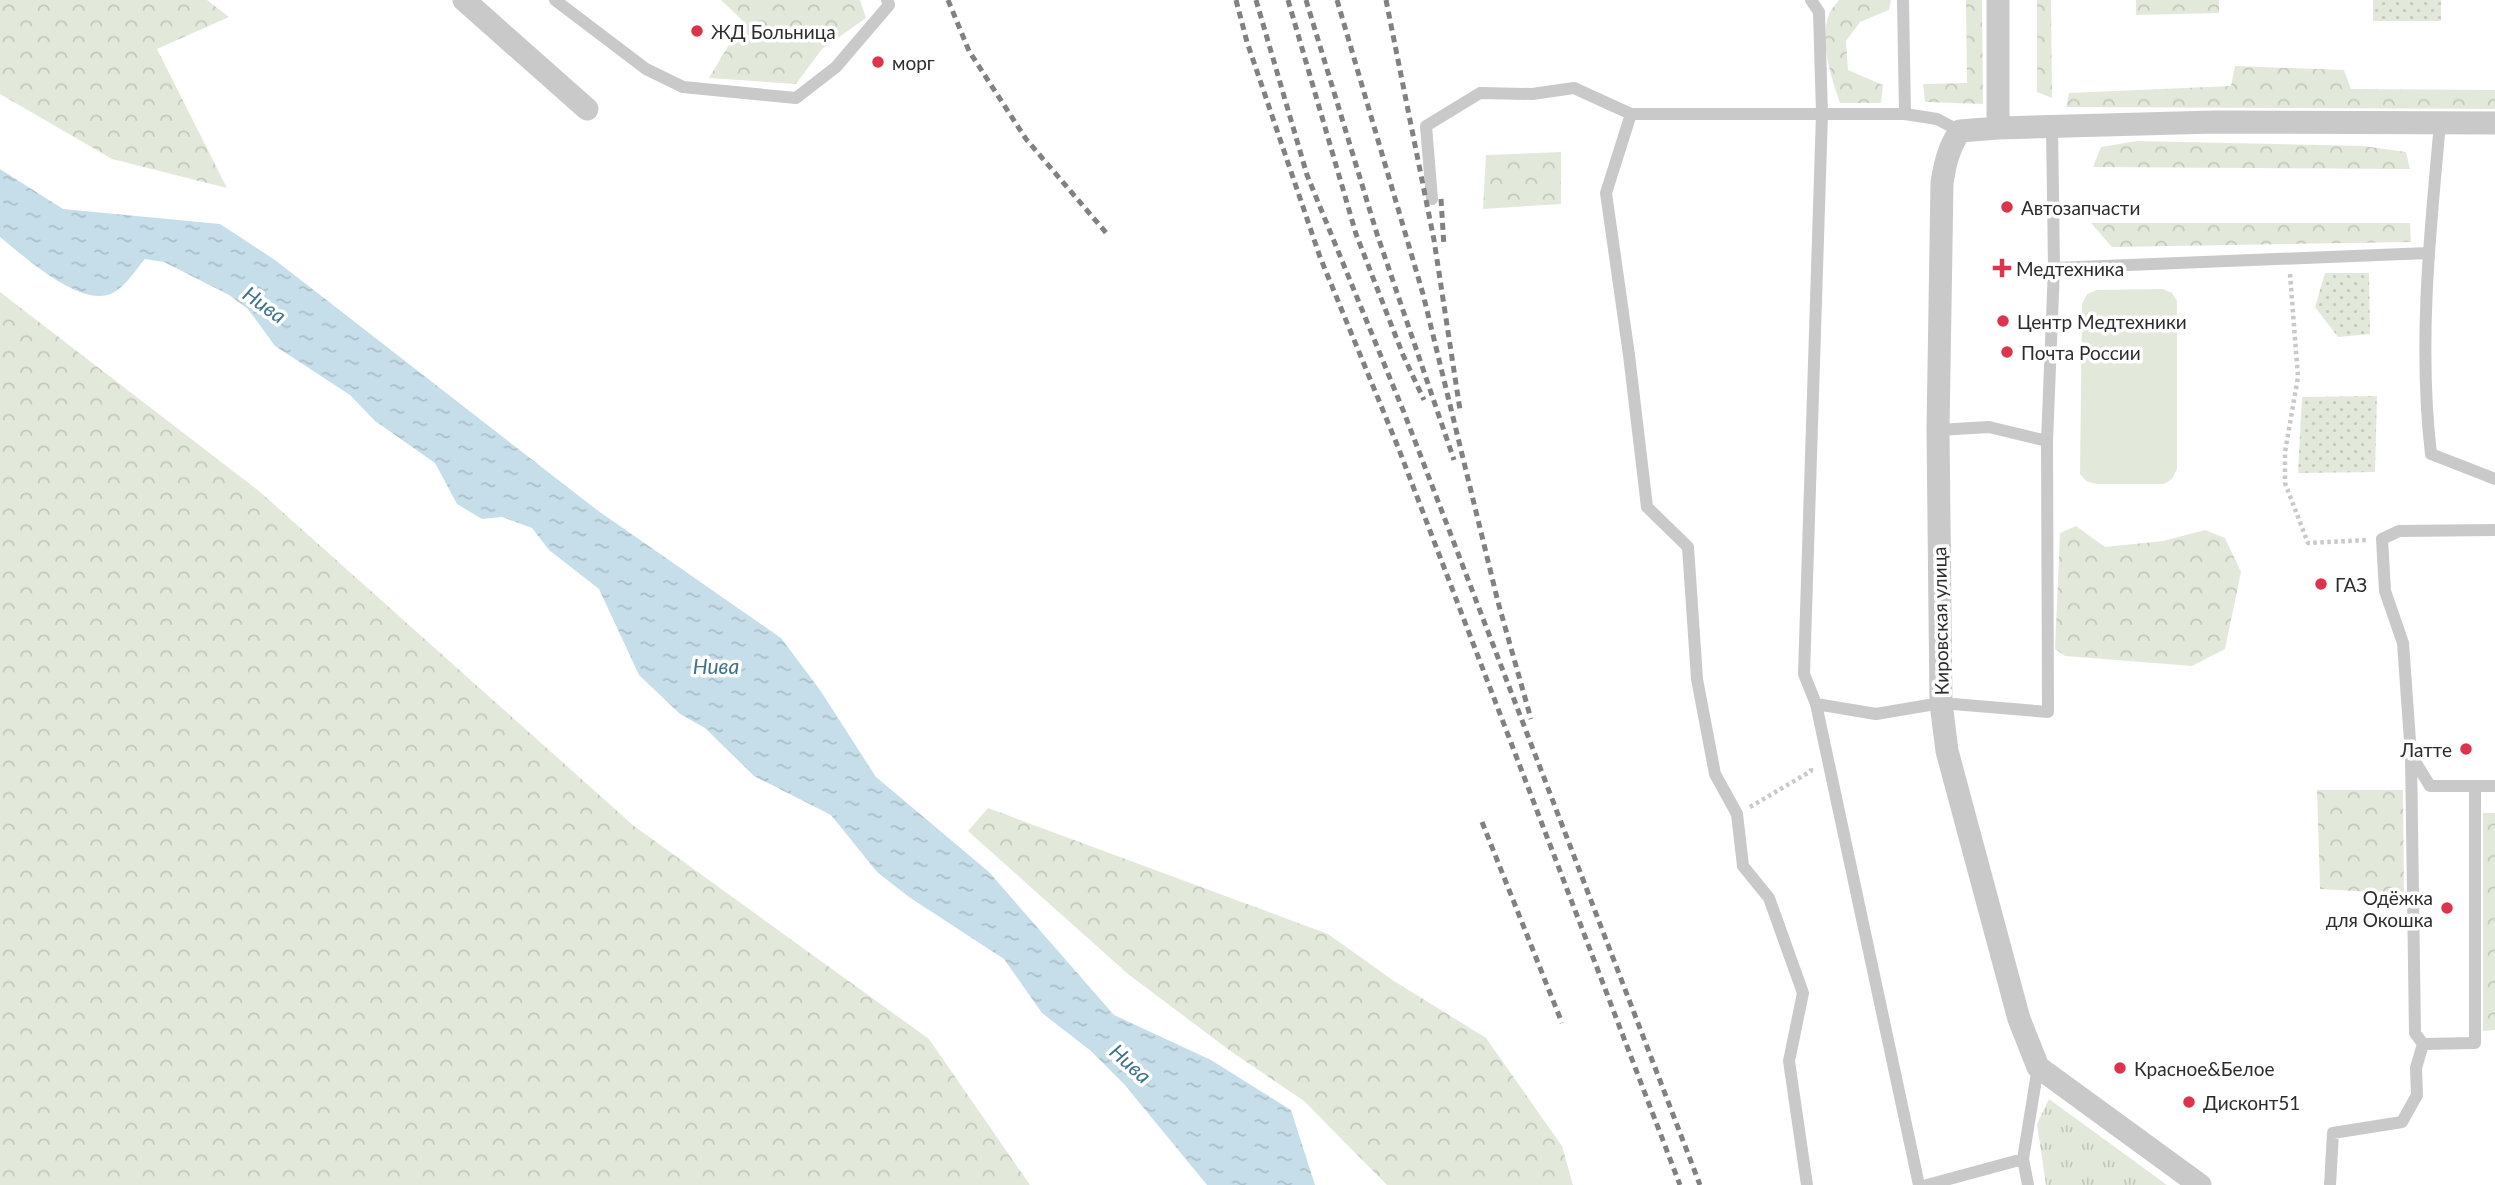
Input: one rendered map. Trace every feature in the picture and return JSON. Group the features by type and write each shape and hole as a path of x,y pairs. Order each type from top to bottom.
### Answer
{"street":[{"path":"464,0 587,109"},
{"path":"1998,0 1998,128"},
{"path":"1961,131 2052,125 2215,122 2495,123"},
{"name":"Кировская улица","path":"1961,131 1952,142 1946,158 1942,183 1938,430 1941,704 1951,765 2019,1019 2038,1067"},
{"path":"2038,1067 2200,1185"}],"lane":[{"path":"555,0 646,69 683,87 796,98 836,67 889,5 887,0"},
{"path":"1811,0 1819,12 1822,114 1804,674 1816,704 1919,1185"},
{"path":"1903,0 1905,114"},
{"path":"1432,199 1426,126 1480,93 1532,94 1574,88 1631,114 1905,114 1937,119 1961,131"},
{"path":"1631,114 1606,193 1647,507 1688,547 1697,679 1715,774 1737,814 1743,866 1769,898 1803,993 1789,1061 1807,1185"},
{"path":"2440,124 2428,253 2427,416 2431,454 2495,479"},
{"path":"1816,704 1876,714 1941,704 2048,712 2047,441 2054,268 2052,125"},
{"path":"2054,268 2428,253"},
{"path":"1938,430 1989,427 2047,441"},
{"path":"2423,1044 2415,1033 2411,755 2403,643 2385,592 2382,539 2399,531 2495,530"},
{"path":"2411,755 2430,786 2495,786"},
{"path":"2423,1044 2475,1043 2475,786"},
{"path":"2330,1185 2333,1133 2402,1122 2417,1095 2416,1068 2423,1044"},
{"path":"2028,1185 2023,1159 2038,1067"},
{"path":"1927,1185 2023,1159"}],"path":[{"path":"2266,258 2292,275 2298,377 2285,452 2286,483 2308,543 2382,539"},
{"path":"1737,814 1811,771 1812,758"}],"green space":[{"path":"0,0 207,0 229,17 157,49 227,188 112,159 0,94"},
{"path":"721,0 860,0 866,18 822,49 796,84 709,78 743,21"},
{"path":"1839,0 1891,0 1889,10 1860,22 1846,41 1848,70 1883,85 1881,103 1840,103 1830,71 1825,36 1829,14"},
{"path":"1966,0 1982,0 1983,104 1925,102 1923,84 1967,83"},
{"path":"2037,0 2051,0 2052,98 2037,92"},
{"path":"2136,0 2219,0 2219,13 2136,15"},
{"path":"2373,0 2441,0 2441,21 2373,21"},
{"path":"2235,66 2344,70 2351,89 2495,90 2495,109 2066,107 2069,93 2231,86"},
{"path":"2137,141 2363,146 2406,152 2410,169 2093,167 2101,147"},
{"path":"1561,152 1561,204 1483,209 1486,155"},
{"path":"2091,223 2410,223 2411,242 2112,247"},
{"path":"2325,273 2369,273 2370,334 2338,337 2315,307"},
{"path":"2163,289 2172,293 2177,301 2177,469 2172,479 2164,484 2096,484 2086,481 2080,474 2082,304 2087,294 2097,290"},
{"path":"0,292 259,491 634,826 929,1039 1030,1185 0,1185"},
{"path":"2377,396 2375,472 2298,473 2302,397"},
{"path":"2076,526 2105,547 2163,541 2205,530 2225,538 2241,572 2225,649 2192,666 2065,656 2055,649 2060,533"},
{"path":"2317,790 2403,790 2404,894 2320,889"},
{"path":"988,808 1328,934 1394,981 1486,1038 1562,1146 1573,1185 1387,1185 1304,1101 1229,1050 1128,974 968,831"},
{"path":"2483,813 2495,813 2495,1030 2483,1031"},
{"path":"2049,1099 2167,1185 2046,1185 2037,1124"}],"water":[{"name":"Нива","path":"0,169 63,209 220,224 275,260 597,510 781,638 820,690 876,777 989,872 1114,1015 1211,1060 1291,1110 1315,1185 1207,1185 1124,1084 1091,1051 1042,1013 1004,959 909,897 877,872 831,815 754,776 705,728 680,714 639,675 599,589 549,550 532,528 502,517 482,519 457,504 435,463 375,421 350,395 275,346 248,309 229,295 164,262 145,259 120,288 103,296 88,295 55,279 0,237"}],"railway":[{"path":"948,0 969,51 1026,139 1108,235"},
{"path":"1236,0 1247,42 1320,257 1398,447 1680,1185"},
{"path":"1256,0 1307,175 1405,415 1700,1185"},
{"path":"1288,0 1356,234 1403,355 1424,400"},
{"path":"1306,0 1377,234 1454,460"},
{"path":"1337,0 1423,294 1498,602 1531,719"},
{"path":"1386,0 1434,240 1460,410"},
{"path":"1441,199 1444,247"},
{"path":"1482,822 1562,1023"}],"place":[{"name":"ЖД Больница","path":"697,31"},
{"name":"морг","path":"878,62"},
{"name":"Автозапчасти","path":"2007,207"},
{"name":"Медтехника","path":"2002,268"},
{"name":"Центр Медтехники","path":"2003,321"},
{"name":"Почта России","path":"2007,352"},
{"name":"ГАЗ","path":"2321,584"},
{"name":"Латте","path":"2466,749"},
{"name":"Одёжка для Окошка","path":"2447,908"},
{"name":"Красное&Белое","path":"2120,1068"},
{"name":"Дисконт51","path":"2189,1102"}]}
